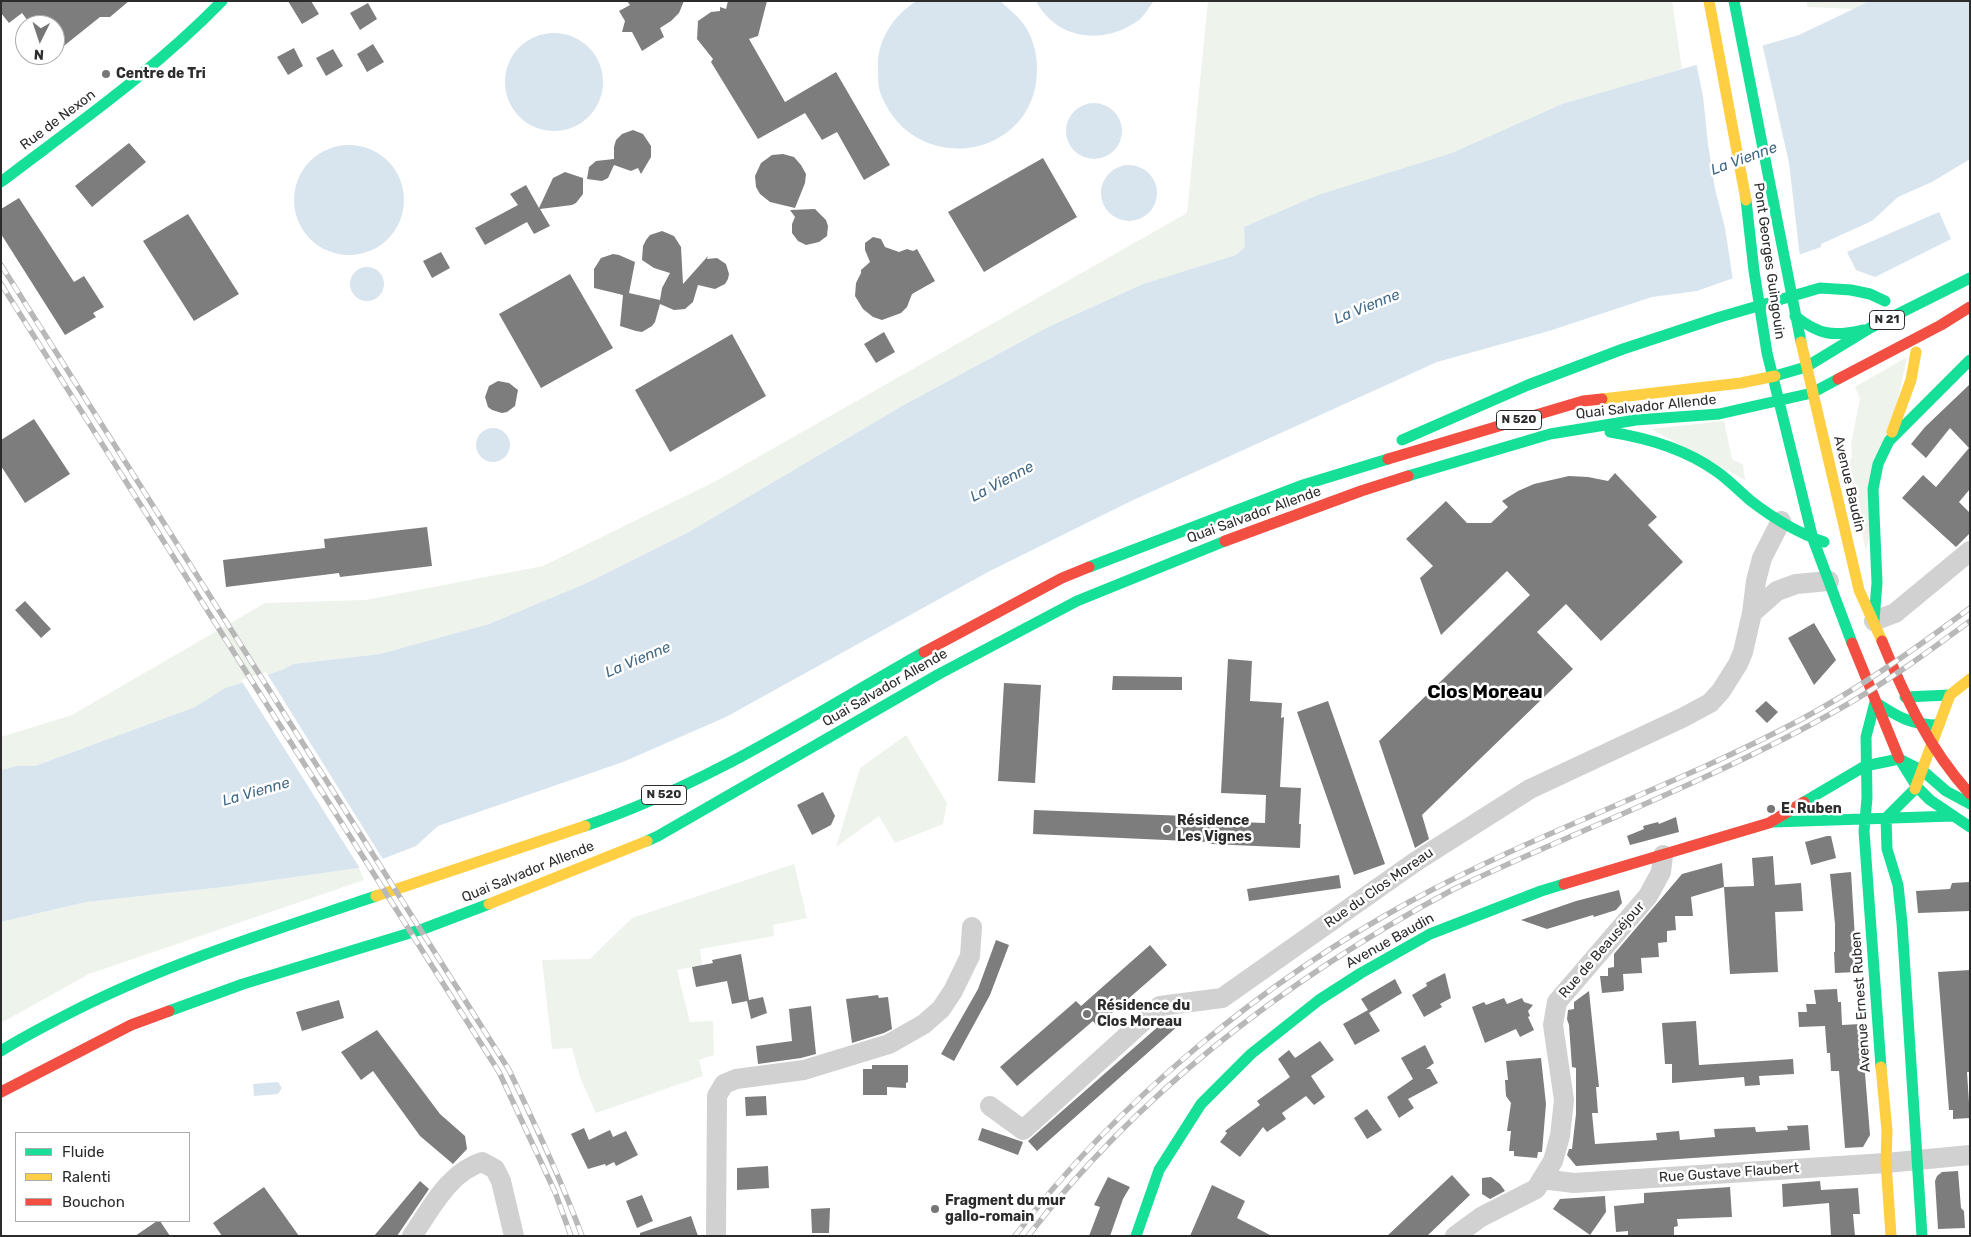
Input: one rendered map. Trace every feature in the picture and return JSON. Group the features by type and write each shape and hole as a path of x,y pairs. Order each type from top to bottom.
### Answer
{"main road":[{"name":"Rue de Nexon","path":"1,182 150,69 222,1"},
{"name":"Pont Georges Guingouin","path":"1709,1 1746,201 1754,271 1764,333 1780,401"},
{"name":"Pont Georges Guingouin","path":"1734,1 1795,316 1803,328 1806,367 1812,393"},
{"path":"1746,201 1776,311"},
{"name":"N 21","path":"1806,367 1870,328 1970,278"},
{"path":"1303,485 1528,385 1720,317 1820,288 1851,290 1870,294 1884,302"},
{"name":"N 21","path":"1812,393 1941,325 1970,307"},
{"path":"1803,328 1832,336 1841,336 1870,328"},
{"path":"1874,621 1877,583 1873,489 1878,464 1889,441 1912,380 1916,352"},
{"path":"1788,358 1792,371 1812,393"},
{"path":"1889,441 1970,360"},
{"name":"Quai Salvador Allende","path":"1,1051 16,1041 110,992 204,954 622,814 708,775 936,645 1062,578 1303,485 1583,401 1720,386 1773,377 1806,367"},
{"name":"Quai Salvador Allende","path":"1,1092 31,1074 130,1025 243,984 422,930 658,836 939,674 1077,600 1212,546 1361,492 1505,446 1550,434 1636,420 1719,414 1812,393"},
{"name":"Avenue Baudin","path":"1812,393 1840,547 1920,726 1952,774 1970,794"},
{"path":"1780,401 1813,539 1875,702 1899,759 1917,787 1930,800 1970,827"},
{"path":"1584,428 1637,436 1662,443 1688,454 1717,472 1753,502 1781,521 1813,539 1840,547"},
{"path":"1781,521 1826,575"},
{"path":"1922,1236 1902,923 1898,884 1887,849 1886,818 1917,787 1950,695 1970,679"},
{"path":"1906,697 1950,695"},
{"path":"1875,702 1901,720 1920,726 1939,725"},
{"path":"1865,766 1866,737 1875,702"},
{"path":"1899,759 1923,771 1946,790 1970,804"},
{"name":"Avenue Baudin","path":"1136,1236 1159,1170 1201,1104 1251,1054 1319,1000 1361,973 1430,934 1541,892 1769,822 1865,766 1899,759"},
{"name":"Avenue Ernest Ruben","path":"1865,766 1867,798 1864,818 1876,1021 1886,1131 1886,1163 1891,1236"},
{"name":"Avenue Baudin","path":"1769,822 1953,816"}],"street":[{"name":"Rue du Clos Moreau","path":"990,1106 1023,1130 1160,1006 1222,998 1415,862 1530,789 1710,703 1721,691 1738,664 1743,652 1762,558 1781,521"},
{"path":"1874,621 1895,612 1970,551"},
{"path":"1752,613 1777,591 1826,575"},
{"name":"Rue de Beauséjour","path":"1455,1236 1481,1217 1536,1189 1553,1161 1560,1136 1564,1100 1553,1025 1557,1002 1648,896 1661,872 1663,854"},
{"path":"716,1236 717,1096 724,1084 736,1079 804,1070 889,1044 924,1024 941,1010 970,956 972,927"},
{"name":"Rue Gustave Flaubert","path":"1542,1179 1574,1183 1886,1163 1970,1155"},
{"path":"412,1236 458,1175 469,1166 482,1162 495,1169 501,1181 514,1236"}],"shaded area":[{"path":"1208,1 1672,1 1682,69 1562,104 1245,247 1236,255 1143,284 1048,327 902,406 687,533 589,582 489,624 380,654 293,664 282,670 225,688 195,707 35,766 17,766 1,770 1,737 72,715 265,603 366,600 543,566 716,481 1187,213"},
{"path":"1807,1 1870,1 1855,9 1807,7"},
{"path":"1907,357 1866,551 1847,465 1852,457 1851,444 1860,399 1855,387"},
{"path":"1724,421 1732,459 1743,465 1745,480 1651,429"},
{"path":"906,735 947,803 943,824 895,843 879,816 836,847 860,768"},
{"path":"794,864 807,918 773,925 774,936 700,949 702,965 677,970 690,1022 713,1021 714,1055 699,1060 703,1076 596,1113 580,1077 572,1048 552,1049 542,960 590,959 632,918"},
{"path":"359,868 364,880 89,974 1,1023 1,922 86,902 224,887"}],"water":[{"path":"917,1 1000,1 1017,16 1029,32 1037,62 1032,99 1017,123 996,139 971,148 944,147 918,138 896,120 880,92 878,59 883,39 894,21"},
{"path":"1036,1 1154,1 1139,20 1126,28 1097,36 1069,31 1056,24 1045,14"},
{"name":"La Vienne","path":"1870,1 1970,1 1970,159 1932,182 1898,197 1872,221 1821,244 1821,247 1697,291 1652,297 1549,331 1437,362 1129,502 988,572 726,717 623,762 438,826 416,846 359,868 224,887 86,902 1,922 1,770 17,766 35,766 195,707 225,688 282,670 293,664 380,654 489,624 589,582 687,533 902,406 1048,327 1143,284 1236,255 1245,247 1244,227 1318,195 1452,153 1562,104 1799,35"},
{"path":"554,33 573,37 589,47 599,63 603,82 599,101 589,117 573,127 554,131 535,127 519,117 509,101 505,82 509,63 519,47 535,37"},
{"path":"1094,103 1105,105 1114,111 1120,120 1122,131 1120,142 1114,151 1105,157 1094,159 1083,157 1074,151 1068,142 1066,131 1068,120 1074,111 1083,105"},
{"path":"349,145 370,149 388,161 400,179 404,200 400,221 388,239 370,251 349,255 328,251 310,239 298,221 294,200 298,179 310,161 328,149"},
{"path":"1129,165 1140,167 1149,173 1155,182 1157,193 1155,204 1149,213 1140,219 1129,221 1118,219 1109,213 1103,204 1101,193 1103,182 1109,173 1118,167"},
{"path":"1939,212 1951,239 1875,277 1856,270 1847,252"},
{"path":"367,267 374,268 379,272 383,277 383,291 379,296 374,300 367,301 360,300 355,296 351,291 350,284 351,277 355,272 360,268"},
{"path":"493,428 500,429 505,433 509,438 509,452 505,457 500,461 493,462 486,461 481,457 477,452 476,445 477,438 481,433 486,429"},
{"path":"278,1082 282,1088 278,1094 254,1096 253,1084"}],"pier":[{"path":"1762,43 1789,163 1800,257 1733,281 1725,228 1715,189 1703,96 1696,62"},
{"path":"266,672 384,861 361,870 241,680"}],"building":[{"path":"1,1 129,1 110,17 100,17 65,45 65,15 24,15 22,13 15,15 15,18 9,23 1,13"},
{"path":"288,1 311,1 319,14 302,24"},
{"path":"627,1 684,1 679,13 660,28 664,37 642,51 632,32 622,32 625,21 619,11 630,5"},
{"path":"728,1 767,1 758,36 749,39 785,102 836,72 890,165 864,180 837,132 822,140 805,113 758,139 711,62 713,59 697,39 698,21 711,12 720,11 720,7 726,9"},
{"path":"368,3 377,19 360,30 350,13"},
{"path":"373,44 384,62 367,72 357,54"},
{"path":"294,48 303,66 288,75 277,57"},
{"path":"333,49 343,66 326,76 316,58"},
{"path":"633,130 643,134 651,146 651,157 641,174 638,168 631,171 614,165 608,178 602,181 587,179 589,167 596,161 614,159 616,140 622,134"},
{"path":"129,143 146,162 92,207 75,186"},
{"path":"783,154 794,157 806,174 805,183 795,208 770,202 760,194 756,187 755,176 761,163 772,155"},
{"path":"1043,158 1077,217 984,272 948,212"},
{"path":"565,172 583,178 583,194 576,203 540,209 550,226 534,234 527,222 485,245 475,228 518,205 510,194 526,185 539,208 553,178"},
{"path":"19,198 74,282 84,276 104,307 93,313 96,317 65,335 1,234 1,209"},
{"path":"815,209 826,220 828,226 827,236 819,242 806,245 798,241 792,233 792,224 795,217 790,210"},
{"path":"188,214 239,294 194,321 143,241"},
{"path":"662,231 674,236 681,247 683,284 708,256 707,259 717,258 726,264 729,274 728,279 725,284 715,289 698,285 693,302 685,309 674,310 660,304 655,322 642,332 620,326 623,295 594,288 594,269 601,258 613,254 635,262 629,293 660,300 662,288 670,273 654,268 642,260 643,246 646,240 650,235"},
{"path":"873,237 881,239 885,247 899,252 907,249 913,251 917,249 935,281 912,294 907,307 901,313 882,320 873,317 863,309 855,296 856,283 861,270 870,262 865,250 865,243"},
{"path":"441,252 450,268 432,278 423,261"},
{"path":"570,274 613,348 541,388 499,314"},
{"path":"884,332 895,352 876,363 864,344"},
{"path":"732,334 766,396 670,452 635,390"},
{"path":"498,381 509,383 518,390 515,406 507,412 502,413 492,410 488,407 485,397 489,386"},
{"path":"1970,384 1970,489 1959,502 1970,513 1970,533 1956,547 1902,498 1923,475 1936,487 1969,448 1950,428 1926,458 1911,444 1925,427"},
{"path":"34,419 70,474 25,503 1,466 1,440"},
{"path":"1615,473 1657,517 1648,525 1683,562 1601,641 1566,604 1537,632 1573,669 1422,815 1429,839 1415,848 1379,741 1530,595 1507,571 1441,635 1420,578 1433,566 1406,539 1446,501 1467,523 1491,523 1508,507 1502,501 1534,484 1569,476 1608,481"},
{"path":"427,527 432,566 340,577 339,573 226,587 223,560 325,548 324,539"},
{"path":"25,601 51,629 41,638 15,610"},
{"path":"1814,623 1836,660 1814,685 1788,638"},
{"path":"1228,659 1252,661 1250,701 1282,703 1281,718 1284,717 1280,787 1301,788 1300,848 1033,834 1034,810 1212,817 1212,821 1265,823 1266,795 1221,793"},
{"path":"1113,676 1182,677 1182,690 1112,690"},
{"path":"1004,683 1041,685 1035,783 998,781"},
{"path":"1328,701 1385,864 1354,875 1297,712"},
{"path":"1766,701 1778,712 1767,723 1755,711"},
{"path":"823,792 835,816 831,825 812,835 797,805"},
{"path":"1676,817 1679,832 1630,845 1627,836 1644,829 1643,826 1658,822 1659,824"},
{"path":"1831,836 1836,858 1811,865 1805,842"},
{"path":"1773,856 1775,885 1801,883 1803,911 1775,912 1778,972 1730,974 1724,887 1754,886 1752,858"},
{"path":"1722,863 1724,887 1691,897 1693,916 1675,916 1676,930 1667,931 1667,942 1658,943 1659,957 1641,958 1642,973 1623,974 1623,991 1602,993 1600,976 1608,976 1608,968 1614,967 1614,954 1682,874"},
{"path":"1851,872 1857,972 1835,973 1835,924 1830,874"},
{"path":"1339,875 1341,888 1249,901 1247,889"},
{"path":"1970,882 1970,911 1918,913 1916,891 1950,889 1952,883"},
{"path":"1619,890 1622,903 1616,910 1594,917 1593,915 1547,929 1521,920 1576,901"},
{"path":"996,940 1009,945 990,995 954,1061 941,1054 978,989"},
{"name":"Résidence du Clos Moreau","path":"1150,945 1167,965 1097,1026 1093,1021 1017,1086 1000,1067 1076,1001 1081,1006"},
{"path":"741,954 749,1000 763,997 767,1013 751,1019 747,1001 732,1004 727,981 696,987 692,967 713,963 712,960"},
{"path":"1970,970 1970,1072 1967,1072 1970,1118 1953,1119 1953,1110 1949,1110 1938,972"},
{"path":"1445,973 1451,998 1440,1004 1442,1007 1424,1017 1412,995 1427,986 1426,983"},
{"path":"1395,979 1402,993 1369,1013 1380,1031 1355,1045 1343,1024 1368,1010 1361,999"},
{"path":"1837,989 1838,1002 1841,1002 1842,1025 1861,1024 1870,1135 1863,1147 1845,1148 1839,1071 1831,1071 1830,1053 1827,1053 1825,1026 1799,1027 1798,1012 1807,1012 1806,1004 1816,1004 1814,990"},
{"path":"1589,991 1599,1087 1596,1087 1598,1113 1592,1113 1595,1144 1657,1140 1656,1133 1679,1131 1680,1140 1715,1137 1714,1129 1755,1127 1756,1132 1788,1130 1787,1126 1808,1125 1810,1150 1576,1166 1567,1155 1569,1149 1572,1149 1576,1114 1576,1068 1572,1067 1567,1019 1568,1010 1574,1009 1574,1002"},
{"path":"878,995 879,998 888,997 892,1029 852,1043 846,999"},
{"path":"1504,998 1507,1004 1522,998 1524,1002 1533,1005 1528,1011 1530,1016 1528,1017 1534,1030 1520,1037 1516,1029 1485,1043 1472,1007 1484,1002 1486,1005"},
{"path":"339,1000 344,1018 302,1031 296,1012"},
{"path":"811,1006 816,1054 758,1064 756,1046 792,1041 789,1009"},
{"path":"1172,1016 1179,1025 1037,1151 1028,1141"},
{"path":"1696,1021 1699,1065 1793,1059 1794,1074 1759,1076 1760,1085 1745,1086 1744,1077 1672,1083 1672,1064 1665,1064 1662,1023"},
{"path":"377,1030 440,1114 465,1136 467,1149 453,1164 420,1136 373,1071 361,1080 341,1052"},
{"path":"1320,1041 1334,1060 1311,1076 1325,1097 1314,1105 1306,1096 1282,1113 1286,1119 1267,1132 1263,1127 1240,1157 1220,1142 1227,1133 1225,1131 1260,1105 1257,1101 1290,1077 1278,1059 1289,1050 1295,1058"},
{"path":"1425,1045 1434,1063 1426,1069 1430,1069 1438,1083 1408,1099 1414,1108 1399,1118 1387,1097 1413,1079 1401,1058"},
{"path":"1541,1058 1546,1104 1542,1152 1538,1152 1537,1158 1514,1156 1514,1151 1509,1151 1511,1131 1507,1131 1511,1103 1506,1096 1505,1080 1508,1080 1506,1061"},
{"path":"872,1065 908,1065 906,1088 887,1087 887,1095 863,1095 863,1069 872,1069"},
{"path":"766,1096 767,1115 746,1116 745,1097"},
{"path":"1367,1109 1382,1130 1367,1139 1354,1118"},
{"path":"584,1128 589,1140 610,1130 613,1137 626,1131 638,1155 616,1166 614,1162 606,1166 605,1164 588,1169 571,1134"},
{"path":"982,1128 1023,1142 1018,1155 978,1140"},
{"path":"768,1166 769,1188 737,1190 737,1168"},
{"path":"1958,1171 1961,1208 1964,1211 1965,1228 1938,1229 1935,1181 1942,1172"},
{"path":"1452,1175 1470,1195 1427,1236 1387,1236"},
{"path":"1108,1177 1130,1187 1123,1199 1110,1236 1089,1236 1100,1207 1094,1205"},
{"path":"1491,1177 1505,1191 1490,1199 1482,1194 1482,1178"},
{"path":"420,1181 429,1189 397,1236 374,1236"},
{"path":"1820,1181 1821,1190 1858,1188 1860,1214 1853,1214 1855,1236 1831,1236 1829,1203 1783,1207 1782,1184"},
{"path":"1212,1185 1245,1201 1237,1218 1272,1236 1190,1236"},
{"path":"264,1187 299,1236 222,1236 213,1223"},
{"path":"1730,1187 1732,1217 1677,1219 1678,1226 1674,1227 1674,1236 1628,1236 1628,1231 1616,1232 1614,1206 1644,1203 1644,1193"},
{"path":"642,1195 653,1221 637,1228 626,1201"},
{"path":"1605,1196 1606,1212 1590,1235 1553,1209 1560,1199"},
{"path":"830,1208 829,1233 812,1233 811,1209"},
{"path":"691,1216 698,1236 640,1236 640,1233"},
{"path":"156,1222 161,1222 170,1236 135,1236"}],"railway":[{"path":"1,265 509,1070 557,1173 582,1236"},
{"path":"1,284 499,1072 555,1192 571,1236"},
{"path":"1015,1236 1055,1186 1099,1138 1146,1092 1196,1048 1301,968 1356,933 1459,876 1556,831 1704,767 1800,720 1844,695 1887,667 1970,608"},
{"path":"1028,1236 1072,1182 1120,1132 1170,1085 1223,1040 1278,998 1335,959 1454,889 1699,780 1841,708 1875,688 1970,621"}],"traffic: fast":[{"path":"1,182 143,73 222,1"},
{"path":"1734,1 1801,342"},
{"path":"1746,200 1754,271 1767,353 1813,539 1852,643"},
{"path":"1775,376 1806,367 1870,328 1970,278"},
{"path":"1402,440 1528,385 1623,349 1720,317 1820,288 1851,290 1870,294 1885,301"},
{"path":"1795,316 1819,331 1827,333 1835,334 1863,330"},
{"path":"1874,620 1877,583 1873,489 1878,464 1889,441 1970,360"},
{"path":"1408,476 1550,434 1636,420 1719,414 1812,393 1838,379"},
{"path":"1610,432 1652,441 1692,456 1721,474 1751,501 1777,519 1795,530 1824,542"},
{"path":"1089,567 1303,485 1388,459"},
{"path":"647,841 939,674 1077,601 1225,541"},
{"path":"585,826 630,810 716,770 924,652"},
{"path":"1905,697 1950,695"},
{"path":"1881,1067 1864,831 1867,798 1866,737 1875,702 1913,722 1939,725"},
{"path":"1899,758 1917,787 1930,800 1970,827"},
{"path":"1804,802 1865,766 1899,759 1923,771 1946,791 1970,804"},
{"path":"1915,789 1886,818 1887,849 1898,885 1902,923 1922,1236"},
{"path":"1773,822 1953,816"},
{"path":"1136,1236 1159,1170 1201,1104 1251,1054 1319,1000 1361,973 1430,934 1564,884"},
{"path":"1,1051 101,997 140,980 217,950 376,896"},
{"path":"169,1011 243,984 423,929 489,904"}],"traffic: slow":[{"path":"1709,1 1746,200"},
{"path":"1801,342 1859,590 1882,641"},
{"path":"1892,432 1911,380 1916,352"},
{"path":"1602,399 1741,383 1775,376"},
{"path":"1915,789 1950,695 1970,679"},
{"path":"376,896 585,826"},
{"path":"489,904 647,841"},
{"path":"1881,1067 1887,1131 1886,1163 1891,1236"}],"traffic: jam":[{"path":"1838,379 1941,325 1970,307"},
{"path":"1388,459 1583,401 1602,399"},
{"path":"1225,541 1361,491 1408,476"},
{"path":"924,652 1062,578 1089,567"},
{"path":"1882,641 1919,722 1942,759 1970,794"},
{"path":"1852,643 1899,758"},
{"path":"1564,884 1769,823 1804,802"},
{"path":"1,1092 131,1025 169,1011"}],"place":[{"name":"Centre de Tri","path":"106,74"},
{"name":"E. Ruben","path":"1771,809"},
{"name":"Résidence Les Vignes","path":"1167,829"},
{"name":"Résidence du Clos Moreau","path":"1087,1014"},
{"name":"Fragment du mur gallo-romain","path":"935,1209"}],"district":[{"name":"Clos Moreau","path":"1485,693"}]}
